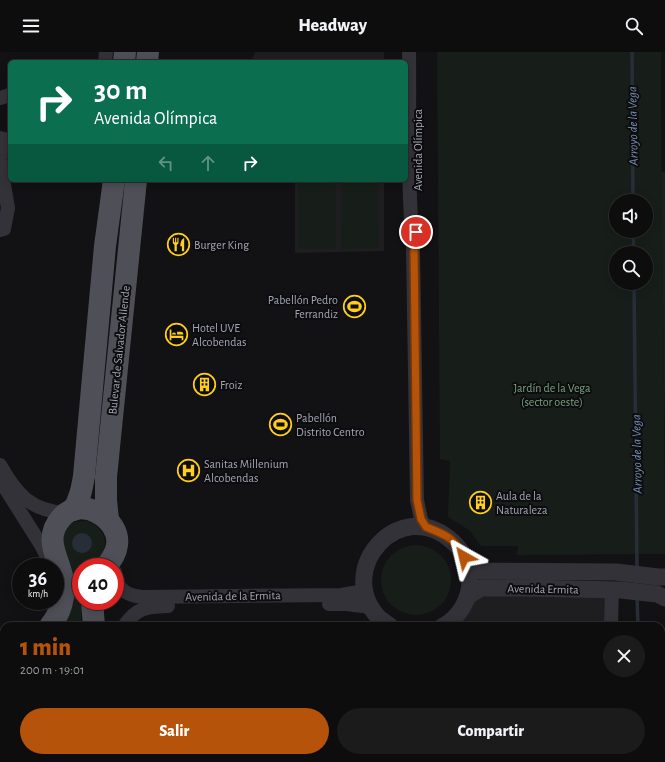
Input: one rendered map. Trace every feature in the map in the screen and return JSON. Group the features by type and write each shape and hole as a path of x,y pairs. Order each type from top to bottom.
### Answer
{"main road":[{"name":"Bulevar de Salvador Allende","path":"56,558 52,538 57,523 78,503 82,492 105,246 114,182"},
{"name":"Bulevar de Salvador Allende","path":"108,520 106,477 136,182"},
{"path":"70,511 91,509 108,520 117,537 114,558"},
{"path":"53,622 59,610"},
{"path":"93,610 94,622"}],"street":[{"name":"Avenida Olímpica","path":"409,52 411,217 414,247 417,500 421,519 426,527"},
{"name":"Avenida Olímpica","path":"414,247 418,216 417,52"},
{"path":"0,162 8,212 4,228 0,230"},
{"path":"0,465 21,495 34,505 50,511 70,511"},
{"path":"1,482 41,545 48,558"},
{"name":"Avenida Olímpica","path":"406,528 417,500"},
{"path":"385,622 371,607 365,591 365,570 372,551 387,536 406,528 426,527 444,534 455,543 460,548 468,566 470,581 468,596 460,612 449,622"},
{"name":"Avenida Ermita","path":"468,566 472,569 481,571 616,572 661,587"},
{"name":"Avenida Ermita","path":"468,596 481,588 616,590 661,587"},
{"name":"Avenida de la Ermita","path":"124,590 133,596 142,598 341,595 365,591"},
{"path":"612,622 616,590"},
{"name":"Avenida de la Ermita","path":"127,622 136,612 141,609 151,607 346,604 371,607"}],"shaded area":[{"path":"255,52 384,52 384,60 252,60"},
{"path":"661,172 665,172 665,449 663,308"},
{"path":"295,182 384,182 384,251 295,253"},
{"path":"82,533 89,536 92,543 89,550 82,553 75,550 72,543 75,536"},
{"path":"612,590 611,622 446,622 468,596"}],"green space":[{"name":"Jardín de la Vega (sector oeste)","path":"437,52 661,52 665,554 517,555 518,546 481,546 469,530 448,517 450,461 440,459"},
{"path":"298,182 335,182 336,249 299,249"},
{"path":"342,182 378,182 379,248 341,249"},
{"path":"86,521 100,529 103,534 105,544 102,555 100,558 72,558 72,610 82,610 81,622 66,622 70,595 64,558 63,558 59,539 72,522"},
{"path":"409,545 423,545 436,551 445,560 451,573 449,593 441,605 423,615 409,615 396,609 387,600 381,587 381,573 387,560 396,551"}],"waterway":[{"name":"Arroyo de la Vega","path":"632,52 633,194"},
{"name":"Arroyo de la Vega","path":"633,238 634,246"},
{"name":"Arroyo de la Vega","path":"634,290 637,569"},
{"name":"Arroyo de la Vega","path":"637,597 638,622"}],"place":[{"name":"Burger King","path":"179,245"},
{"name":"Pabellón Pedro Ferrandiz","path":"354,307"},
{"name":"Hotel UVE Alcobendas","path":"176,335"},
{"name":"Froiz","path":"204,385"},
{"name":"Pabellón Distrito Centro","path":"281,425"},
{"name":"Sanitas Millenium Alcobendas","path":"188,471"},
{"name":"Aula de la Naturaleza","path":"480,503"}],"route":[{"path":"416,232 414,247 417,500 421,519 426,527 444,534 460,548 464,557"}]}
